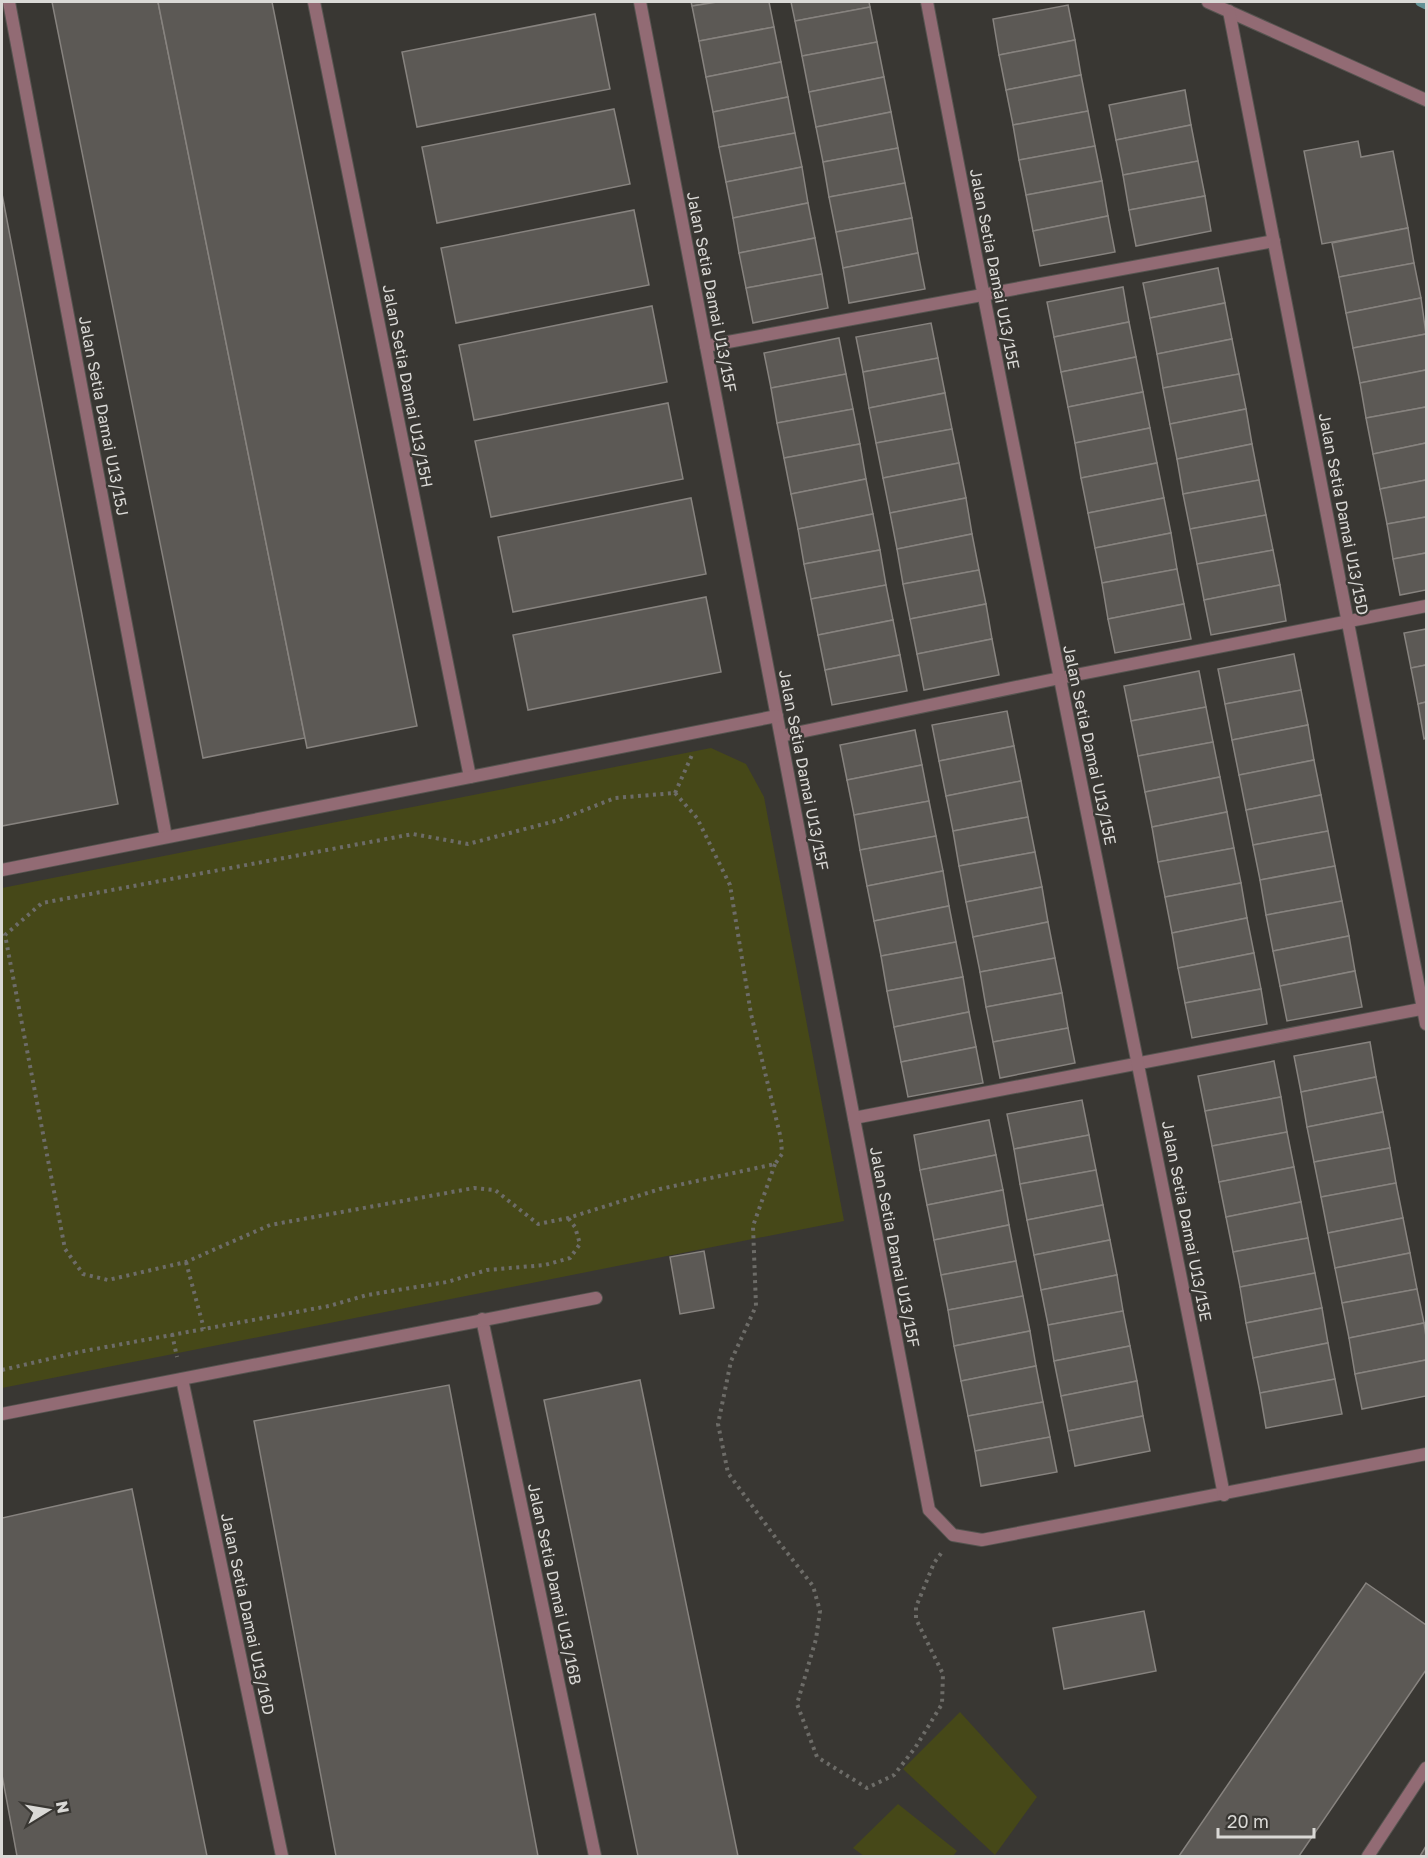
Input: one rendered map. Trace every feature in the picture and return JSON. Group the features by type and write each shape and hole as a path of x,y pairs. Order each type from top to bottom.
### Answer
{"street":[{"name":"Jalan Setia Damai U13/15J","path":"9,2 166,837"},
{"name":"Jalan Setia Damai U13/15H","path":"314,2 470,777"},
{"name":"Jalan Setia Damai U13/15F","path":"640,2 929,1510 953,1535"},
{"name":"Jalan Setia Damai U13/15E","path":"927,2 983,296 1224,1494"},
{"path":"1208,2 1426,100"},
{"name":"Jalan Setia Damai U13/15D","path":"1229,11 1425,1009 1426,1024"},
{"path":"706,346 1274,241"},
{"path":"781,736 1426,606"},
{"path":"2,870 777,716"},
{"path":"854,1118 1425,1009"},
{"path":"2,1414 596,1298"},
{"name":"Jalan Setia Damai U13/16B","path":"482,1319 596,1857"},
{"name":"Jalan Setia Damai U13/16D","path":"182,1379 282,1857"},
{"path":"953,1535 982,1540 1426,1454"},
{"path":"1368,1857 1426,1768"}],"path":[{"path":"675,793 704,730"},
{"path":"675,793 615,798 559,820 468,844 413,834 42,903 3,934 65,1249 84,1274 108,1280 186,1262 270,1225 474,1188 495,1190 538,1224 568,1218 660,1189 775,1164"},
{"path":"675,793 697,818 730,885 751,1014 781,1139 782,1154 775,1164 753,1226 756,1306 731,1361 718,1424 728,1473 813,1586 820,1611 816,1639 797,1704 817,1757 867,1788 894,1775 915,1748 942,1704 943,1674 916,1619 916,1607 934,1563 953,1535"},
{"path":"2,1370 79,1352 329,1306 367,1295 418,1288 487,1270 544,1265 570,1258 580,1244 575,1227 568,1218"},
{"path":"186,1262 204,1329"}],"shaded area":[{"path":"711,748 746,764 764,797 844,1221 2,1388 2,888"},
{"path":"960,1712 1037,1797 995,1855 903,1769"},
{"path":"898,1804 957,1851 953,1856 864,1856 853,1848"}],"building":[{"path":"52,2 158,2 305,738 203,758"},
{"path":"158,2 272,2 417,726 307,748"},
{"path":"691,2 717,2 692,6"},
{"path":"717,2 769,2 774,27 699,41 692,6"},
{"path":"791,2 869,2 870,7 795,21"},
{"path":"1068,5 1075,40 999,55 993,19"},
{"path":"870,7 877,42 802,56 795,21"},
{"path":"595,14 610,89 417,127 402,52"},
{"path":"774,27 781,62 706,77 699,41"},
{"path":"1075,40 1081,75 1006,90 999,55"},
{"path":"877,42 884,77 809,92 802,56"},
{"path":"781,62 788,97 713,112 706,77"},
{"path":"1081,75 1088,111 1013,125 1006,90"},
{"path":"884,77 891,112 816,127 809,92"},
{"path":"1185,90 1191,125 1116,140 1109,105"},
{"path":"788,97 795,133 719,147 713,112"},
{"path":"614,109 630,184 437,223 422,147"},
{"path":"1088,111 1095,146 1019,160 1013,125"},
{"path":"891,112 898,148 823,162 816,127"},
{"path":"1191,125 1198,161 1123,175 1116,140"},
{"path":"795,133 802,167 726,182 719,147"},
{"path":"1358,141 1361,157 1393,151 1408,228 1322,244 1304,151"},
{"path":"1095,146 1102,181 1026,195 1019,160"},
{"path":"898,148 905,183 829,197 823,162"},
{"path":"1198,161 1205,196 1129,210 1123,175"},
{"path":"802,167 808,203 733,218 726,182"},
{"path":"1102,181 1108,216 1033,231 1026,195"},
{"path":"905,183 912,218 836,232 829,197"},
{"path":"2,194 118,804 2,826"},
{"path":"1205,196 1211,231 1136,246 1129,210"},
{"path":"808,203 815,238 739,253 733,218"},
{"path":"634,210 649,285 456,323 441,248"},
{"path":"1108,216 1115,252 1040,266 1033,231"},
{"path":"912,218 918,253 843,268 836,232"},
{"path":"1408,228 1414,263 1339,277 1332,243"},
{"path":"815,238 822,274 746,288 739,253"},
{"path":"918,253 925,289 849,303 843,268"},
{"path":"1414,263 1421,298 1346,313 1339,277"},
{"path":"1218,268 1225,303 1150,318 1143,283"},
{"path":"822,274 828,308 753,323 746,288"},
{"path":"1123,287 1129,322 1054,337 1047,302"},
{"path":"1421,298 1426,334 1353,348 1346,313"},
{"path":"1225,303 1232,339 1157,354 1150,318"},
{"path":"652,306 667,382 474,420 459,345"},
{"path":"1129,322 1136,357 1061,372 1054,337"},
{"path":"931,323 938,358 863,372 856,337"},
{"path":"1426,334 1426,370 1360,383 1353,348"},
{"path":"839,338 846,374 771,388 764,353"},
{"path":"1232,339 1239,374 1163,388 1157,354"},
{"path":"1136,357 1143,392 1068,407 1061,372"},
{"path":"938,358 945,393 869,408 863,372"},
{"path":"1426,370 1426,407 1366,418 1360,383"},
{"path":"846,374 853,409 777,423 771,388"},
{"path":"1239,374 1246,409 1170,424 1163,388"},
{"path":"1143,392 1150,428 1075,443 1068,407"},
{"path":"945,393 952,429 876,443 869,408"},
{"path":"668,403 683,479 491,517 475,441"},
{"path":"1426,407 1426,443 1373,454 1366,418"},
{"path":"853,409 860,444 784,458 777,423"},
{"path":"1246,409 1252,444 1177,459 1170,424"},
{"path":"1150,428 1157,463 1081,478 1075,443"},
{"path":"952,429 959,463 883,478 876,443"},
{"path":"1426,443 1426,480 1380,489 1373,454"},
{"path":"860,444 866,479 791,494 784,458"},
{"path":"1252,444 1259,480 1183,494 1177,459"},
{"path":"959,463 966,498 890,513 883,478"},
{"path":"1157,463 1164,498 1088,513 1081,478"},
{"path":"866,479 873,514 798,529 791,494"},
{"path":"1259,480 1266,515 1190,529 1183,494"},
{"path":"1426,480 1426,517 1387,524 1380,489"},
{"path":"691,498 706,574 513,612 498,537"},
{"path":"966,498 972,534 897,549 890,513"},
{"path":"1164,498 1171,533 1095,548 1088,513"},
{"path":"873,514 880,550 804,564 798,529"},
{"path":"1266,515 1273,550 1197,564 1190,529"},
{"path":"1426,517 1426,553 1393,559 1387,524"},
{"path":"1171,533 1177,569 1102,583 1095,548"},
{"path":"972,534 979,570 903,584 897,549"},
{"path":"880,550 886,585 811,599 804,564"},
{"path":"1273,550 1280,585 1204,600 1197,564"},
{"path":"1426,553 1426,590 1400,595 1393,559"},
{"path":"1177,569 1184,604 1108,619 1102,583"},
{"path":"979,570 986,604 910,619 903,584"},
{"path":"886,585 893,620 818,635 811,599"},
{"path":"1280,585 1286,621 1211,635 1204,600"},
{"path":"706,597 721,672 528,710 513,635"},
{"path":"986,604 992,639 917,654 910,619"},
{"path":"1184,604 1191,639 1115,653 1108,619"},
{"path":"893,620 900,655 825,670 818,635"},
{"path":"1426,629 1426,665 1411,668 1404,633"},
{"path":"992,639 999,675 924,690 917,654"},
{"path":"1294,654 1301,690 1225,704 1218,669"},
{"path":"900,655 907,691 832,705 825,670"},
{"path":"1426,665 1426,702 1418,704 1411,668"},
{"path":"1199,671 1206,707 1131,721 1124,686"},
{"path":"1301,690 1308,725 1232,740 1225,704"},
{"path":"1426,702 1426,738 1424,739 1418,704"},
{"path":"1206,707 1213,742 1138,756 1131,721"},
{"path":"1007,711 1014,746 939,761 932,725"},
{"path":"1308,725 1314,760 1239,775 1232,740"},
{"path":"915,730 922,765 847,780 840,745"},
{"path":"1213,742 1220,777 1145,792 1138,756"},
{"path":"1014,746 1021,781 946,796 939,761"},
{"path":"1314,760 1321,795 1246,810 1239,775"},
{"path":"922,765 929,801 854,815 847,780"},
{"path":"1220,777 1227,812 1152,827 1145,792"},
{"path":"1021,781 1028,817 953,831 946,796"},
{"path":"1321,795 1328,831 1253,845 1246,810"},
{"path":"929,801 936,836 860,850 854,815"},
{"path":"1227,812 1234,848 1158,862 1152,827"},
{"path":"1028,817 1035,852 959,866 953,831"},
{"path":"1328,831 1335,866 1260,880 1253,845"},
{"path":"936,836 943,871 867,886 860,850"},
{"path":"1234,848 1241,883 1165,897 1158,862"},
{"path":"1035,852 1042,887 966,902 959,866"},
{"path":"1335,866 1342,901 1266,915 1260,880"},
{"path":"943,871 949,906 874,921 867,886"},
{"path":"1241,883 1247,918 1172,933 1165,897"},
{"path":"1042,887 1048,922 973,937 966,902"},
{"path":"1342,901 1349,936 1273,951 1266,915"},
{"path":"949,906 956,942 881,956 874,921"},
{"path":"1247,918 1254,953 1178,968 1172,933"},
{"path":"1048,922 1055,958 980,972 973,937"},
{"path":"1349,936 1355,971 1280,986 1273,951"},
{"path":"956,942 963,977 887,991 881,956"},
{"path":"1254,953 1261,989 1185,1003 1178,968"},
{"path":"1055,958 1062,993 986,1007 980,972"},
{"path":"1355,971 1362,1007 1287,1021 1280,986"},
{"path":"963,977 969,1012 894,1027 887,991"},
{"path":"1261,989 1267,1024 1192,1038 1185,1003"},
{"path":"1062,993 1068,1028 993,1042 986,1007"},
{"path":"969,1012 976,1047 901,1062 894,1027"},
{"path":"1068,1028 1075,1063 1000,1078 993,1042"},
{"path":"1370,1042 1376,1077 1301,1092 1294,1056"},
{"path":"976,1047 983,1083 908,1097 901,1062"},
{"path":"1274,1061 1281,1097 1205,1111 1198,1076"},
{"path":"1376,1077 1383,1112 1307,1127 1301,1092"},
{"path":"1281,1097 1287,1132 1212,1146 1205,1111"},
{"path":"1082,1100 1089,1135 1014,1149 1007,1114"},
{"path":"1383,1112 1390,1148 1314,1162 1307,1127"},
{"path":"989,1120 996,1155 920,1170 914,1135"},
{"path":"1287,1132 1294,1167 1219,1182 1212,1146"},
{"path":"1089,1135 1096,1170 1020,1184 1014,1149"},
{"path":"1390,1148 1396,1183 1321,1197 1314,1162"},
{"path":"996,1155 1003,1190 927,1205 920,1170"},
{"path":"1294,1167 1301,1202 1226,1217 1219,1182"},
{"path":"1096,1170 1103,1205 1027,1220 1020,1184"},
{"path":"1396,1183 1403,1218 1328,1233 1321,1197"},
{"path":"1003,1190 1009,1225 934,1240 927,1205"},
{"path":"1301,1202 1308,1238 1233,1252 1226,1217"},
{"path":"1103,1205 1110,1240 1034,1255 1027,1220"},
{"path":"1403,1218 1410,1253 1335,1268 1328,1233"},
{"path":"1009,1225 1016,1261 941,1275 934,1240"},
{"path":"1308,1238 1315,1273 1240,1287 1233,1252"},
{"path":"1110,1240 1117,1275 1041,1290 1034,1255"},
{"path":"704,1251 714,1308 680,1314 670,1257"},
{"path":"1410,1253 1417,1289 1342,1303 1335,1268"},
{"path":"1016,1261 1023,1296 948,1310 941,1275"},
{"path":"1315,1273 1322,1308 1246,1323 1240,1287"},
{"path":"1117,1275 1123,1311 1048,1325 1041,1290"},
{"path":"1417,1289 1424,1323 1349,1338 1342,1303"},
{"path":"1023,1296 1030,1331 954,1346 948,1310"},
{"path":"1322,1308 1328,1343 1253,1358 1246,1323"},
{"path":"1123,1311 1130,1346 1054,1361 1048,1325"},
{"path":"1424,1323 1426,1360 1355,1374 1349,1338"},
{"path":"1030,1331 1036,1366 961,1381 954,1346"},
{"path":"1328,1343 1335,1379 1260,1393 1253,1358"},
{"path":"1130,1346 1137,1381 1061,1396 1054,1361"},
{"path":"1426,1360 1426,1396 1362,1409 1355,1374"},
{"path":"1036,1366 1043,1402 968,1416 961,1381"},
{"path":"1335,1379 1342,1414 1266,1428 1260,1393"},
{"path":"640,1380 738,1856 638,1856 544,1400"},
{"path":"1137,1381 1143,1416 1068,1431 1061,1396"},
{"path":"449,1385 538,1856 336,1856 254,1421"},
{"path":"1043,1402 1050,1437 975,1451 968,1416"},
{"path":"1143,1416 1150,1451 1075,1466 1068,1431"},
{"path":"1050,1437 1057,1472 981,1486 975,1451"},
{"path":"132,1489 207,1856 17,1856 2,1775 2,1518"},
{"path":"1366,1583 1426,1625 1426,1670 1299,1856 1179,1856"},
{"path":"1144,1611 1156,1671 1064,1689 1053,1628"},
{"path":"1426,1846 1426,1856 1420,1856"}],"waterway":[{"path":"1420,2 1426,5"}]}
